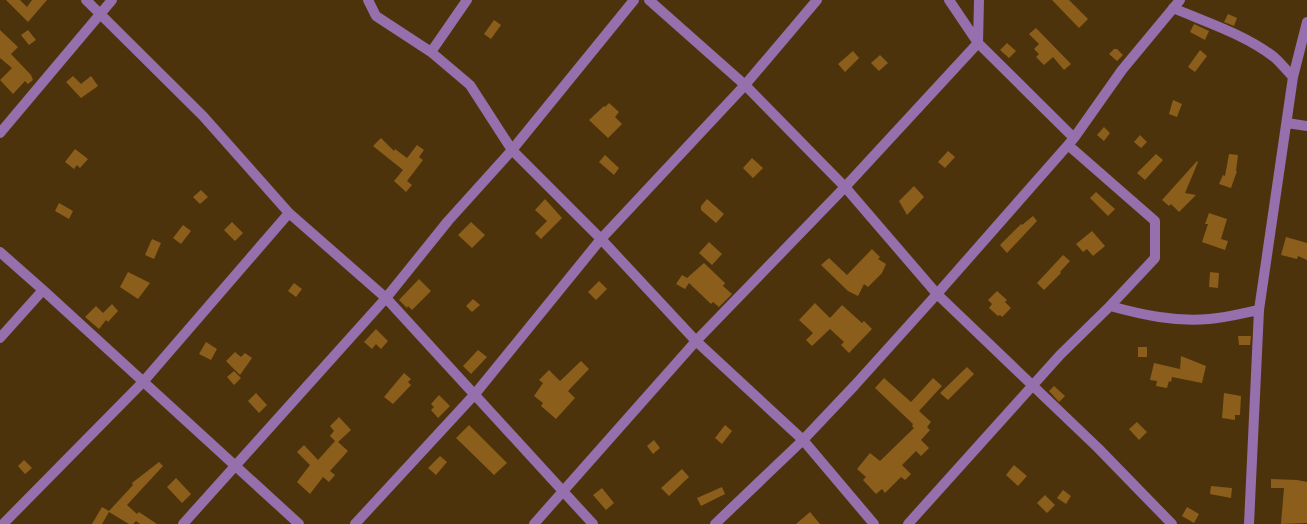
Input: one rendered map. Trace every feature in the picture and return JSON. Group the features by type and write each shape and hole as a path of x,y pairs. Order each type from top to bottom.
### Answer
{"street":[{"path":"86,0 203,116 289,213 386,298 593,524"},
{"path":"0,133 112,0"},
{"path":"368,0 376,16 431,52 470,85 512,150 601,239 696,340 803,440 874,524"},
{"path":"431,52 467,0"},
{"path":"183,524 386,298 448,221 512,150 634,0"},
{"path":"649,0 745,85 846,187 938,294 1098,448 1172,524"},
{"path":"355,524 475,394 601,239 745,85 817,0"},
{"path":"908,524 1060,355 1155,258 1155,221 1071,142 978,43 949,0"},
{"path":"534,524 696,340 846,187 978,43 978,0"},
{"path":"715,524 803,440 938,294 1071,142 1122,70 1180,0"},
{"path":"1173,8 1253,44 1275,58 1293,77"},
{"path":"1249,524 1259,310 1293,77 1307,22"},
{"path":"1287,123 1307,126"},
{"path":"3,524 143,382 289,213"},
{"path":"0,252 299,524"},
{"path":"0,338 43,290"},
{"path":"1110,306 1146,316 1179,319 1209,319 1259,310"}],"building":[{"path":"6,0 20,0 27,7 32,0 47,0 28,22"},
{"path":"1052,0 1069,0 1088,19 1079,28"},
{"path":"1228,14 1237,18 1234,26 1224,22"},
{"path":"494,20 501,25 491,39 484,34"},
{"path":"1194,24 1209,31 1205,40 1190,32"},
{"path":"1036,28 1071,64 1064,70 1053,57 1044,65 1036,57 1039,54 1034,49 1039,44 1029,34"},
{"path":"0,30 18,47 11,54 31,75 33,80 28,84 25,81 13,94 0,80 12,68 0,58"},
{"path":"28,30 36,40 29,45 21,35"},
{"path":"1007,43 1016,51 1009,58 1000,50"},
{"path":"1114,49 1117,49 1123,55 1117,61 1109,54"},
{"path":"1200,50 1207,56 1195,72 1188,67"},
{"path":"853,51 859,58 845,72 838,64"},
{"path":"880,55 888,63 879,71 871,63"},
{"path":"73,76 81,84 91,76 98,86 81,98 66,82"},
{"path":"1173,100 1182,104 1177,117 1169,114"},
{"path":"609,103 619,112 615,117 622,124 608,138 589,120"},
{"path":"1104,127 1110,133 1104,141 1097,135"},
{"path":"1140,135 1147,142 1141,148 1134,142"},
{"path":"381,138 394,151 395,149 407,158 417,145 424,150 419,157 423,160 407,181 412,185 406,192 394,181 403,170 373,146"},
{"path":"75,149 88,159 80,168 77,165 74,169 65,162"},
{"path":"948,151 955,157 945,168 938,162"},
{"path":"1156,154 1163,160 1145,180 1137,173"},
{"path":"1229,154 1238,155 1237,171 1231,188 1219,184 1223,175 1225,176"},
{"path":"605,155 619,168 614,175 599,162"},
{"path":"752,158 763,168 753,178 743,168"},
{"path":"1197,161 1185,193 1196,195 1179,212 1171,204 1169,206 1162,200"},
{"path":"914,186 924,197 907,215 899,201"},
{"path":"201,190 208,197 200,204 193,197"},
{"path":"1096,192 1115,209 1108,216 1090,198"},
{"path":"545,199 562,218 541,239 535,233 547,221 535,210"},
{"path":"707,199 724,214 716,223 701,210 701,206"},
{"path":"59,203 73,211 69,219 55,211"},
{"path":"1209,213 1227,219 1221,239 1228,241 1225,250 1202,242 1208,224 1205,224"},
{"path":"1033,216 1037,221 1007,253 1000,245 1021,224"},
{"path":"232,222 243,233 235,241 224,230"},
{"path":"471,222 485,235 472,248 458,235"},
{"path":"183,225 191,231 181,244 173,238"},
{"path":"1092,231 1105,246 1093,256 1087,249 1083,252 1076,244"},
{"path":"1286,237 1307,243 1307,260 1298,256 1297,259 1281,255"},
{"path":"152,239 161,243 154,259 145,255"},
{"path":"709,242 722,254 712,265 699,253"},
{"path":"872,249 880,257 878,259 886,264 882,273 868,287 864,284 858,296 848,291 821,265 829,258 847,275"},
{"path":"1063,255 1070,261 1044,290 1037,283"},
{"path":"704,263 725,283 723,286 732,294 719,307 713,302 711,304 689,283 685,289 676,284 682,275 687,278"},
{"path":"128,272 150,283 138,299 120,287"},
{"path":"1210,272 1219,273 1218,288 1209,287"},
{"path":"419,279 431,291 412,310 399,300"},
{"path":"599,281 607,289 596,300 588,292"},
{"path":"294,283 302,289 296,297 288,291"},
{"path":"997,291 1007,300 1005,302 1011,308 1002,317 989,308 992,304 988,300"},
{"path":"473,299 480,305 472,312 466,306"},
{"path":"815,303 830,318 842,305 862,323 864,321 872,329 849,353 841,345 844,342 830,329 812,346 806,340 813,333 799,320"},
{"path":"112,304 118,311 108,322 106,320 99,329 85,317 96,306 103,313"},
{"path":"376,329 388,341 381,349 376,344 372,349 364,342"},
{"path":"1238,336 1251,336 1250,345 1239,345"},
{"path":"206,342 217,349 211,360 199,354"},
{"path":"1138,347 1147,347 1147,357 1138,357"},
{"path":"478,350 487,357 471,374 463,366"},
{"path":"235,352 241,357 245,353 252,358 240,375 226,361"},
{"path":"1181,356 1206,366 1202,383 1172,377 1167,388 1156,386 1157,381 1150,380 1154,363 1180,369"},
{"path":"581,361 589,369 568,391 575,398 556,419 541,406 543,403 534,396 543,383 539,380 549,370 560,381"},
{"path":"967,367 974,374 948,400 940,393"},
{"path":"234,371 241,378 234,385 227,377"},
{"path":"404,373 411,379 408,382 411,385 393,404 384,397"},
{"path":"884,378 911,402 933,378 942,386 919,411 931,422 927,427 930,430 921,440 929,448 921,456 916,451 902,465 911,474 905,480 901,477 885,493 882,489 876,494 863,480 866,477 857,469 870,453 880,461 914,428 913,424 875,388"},
{"path":"1054,386 1065,396 1059,402 1049,391"},
{"path":"256,393 267,405 259,413 248,401"},
{"path":"1224,393 1241,396 1240,415 1235,415 1235,420 1222,418"},
{"path":"439,395 450,406 438,418 431,410 434,407 431,404"},
{"path":"339,417 351,430 338,442 348,451 330,471 335,475 329,482 323,477 310,494 297,482 310,465 297,452 304,445 318,460 335,441 330,436 334,431 330,426"},
{"path":"1137,422 1147,432 1139,440 1129,429"},
{"path":"469,425 507,463 494,475 456,438"},
{"path":"725,425 732,431 722,444 715,438"},
{"path":"654,440 660,448 653,454 647,446"},
{"path":"440,456 447,462 436,475 428,468"},
{"path":"24,460 32,468 25,474 18,466"},
{"path":"159,462 163,466 127,505 137,514 139,512 157,524 140,524 136,521 133,524 129,524 109,512 102,524 92,524 102,507 109,511 133,485 132,483"},
{"path":"1014,465 1027,476 1018,486 1006,475"},
{"path":"682,469 689,477 669,496 661,488"},
{"path":"176,478 191,494 182,503 167,487"},
{"path":"1271,479 1307,482 1307,523 1281,524 1284,488 1271,488"},
{"path":"1211,486 1232,488 1231,498 1210,494"},
{"path":"722,487 725,494 701,506 697,498"},
{"path":"602,488 614,503 606,510 593,495"},
{"path":"1063,490 1071,496 1066,504 1057,498"},
{"path":"1045,495 1055,505 1047,513 1037,503"},
{"path":"1187,507 1199,514 1194,523 1182,516"},
{"path":"810,512 820,524 796,524"}]}
